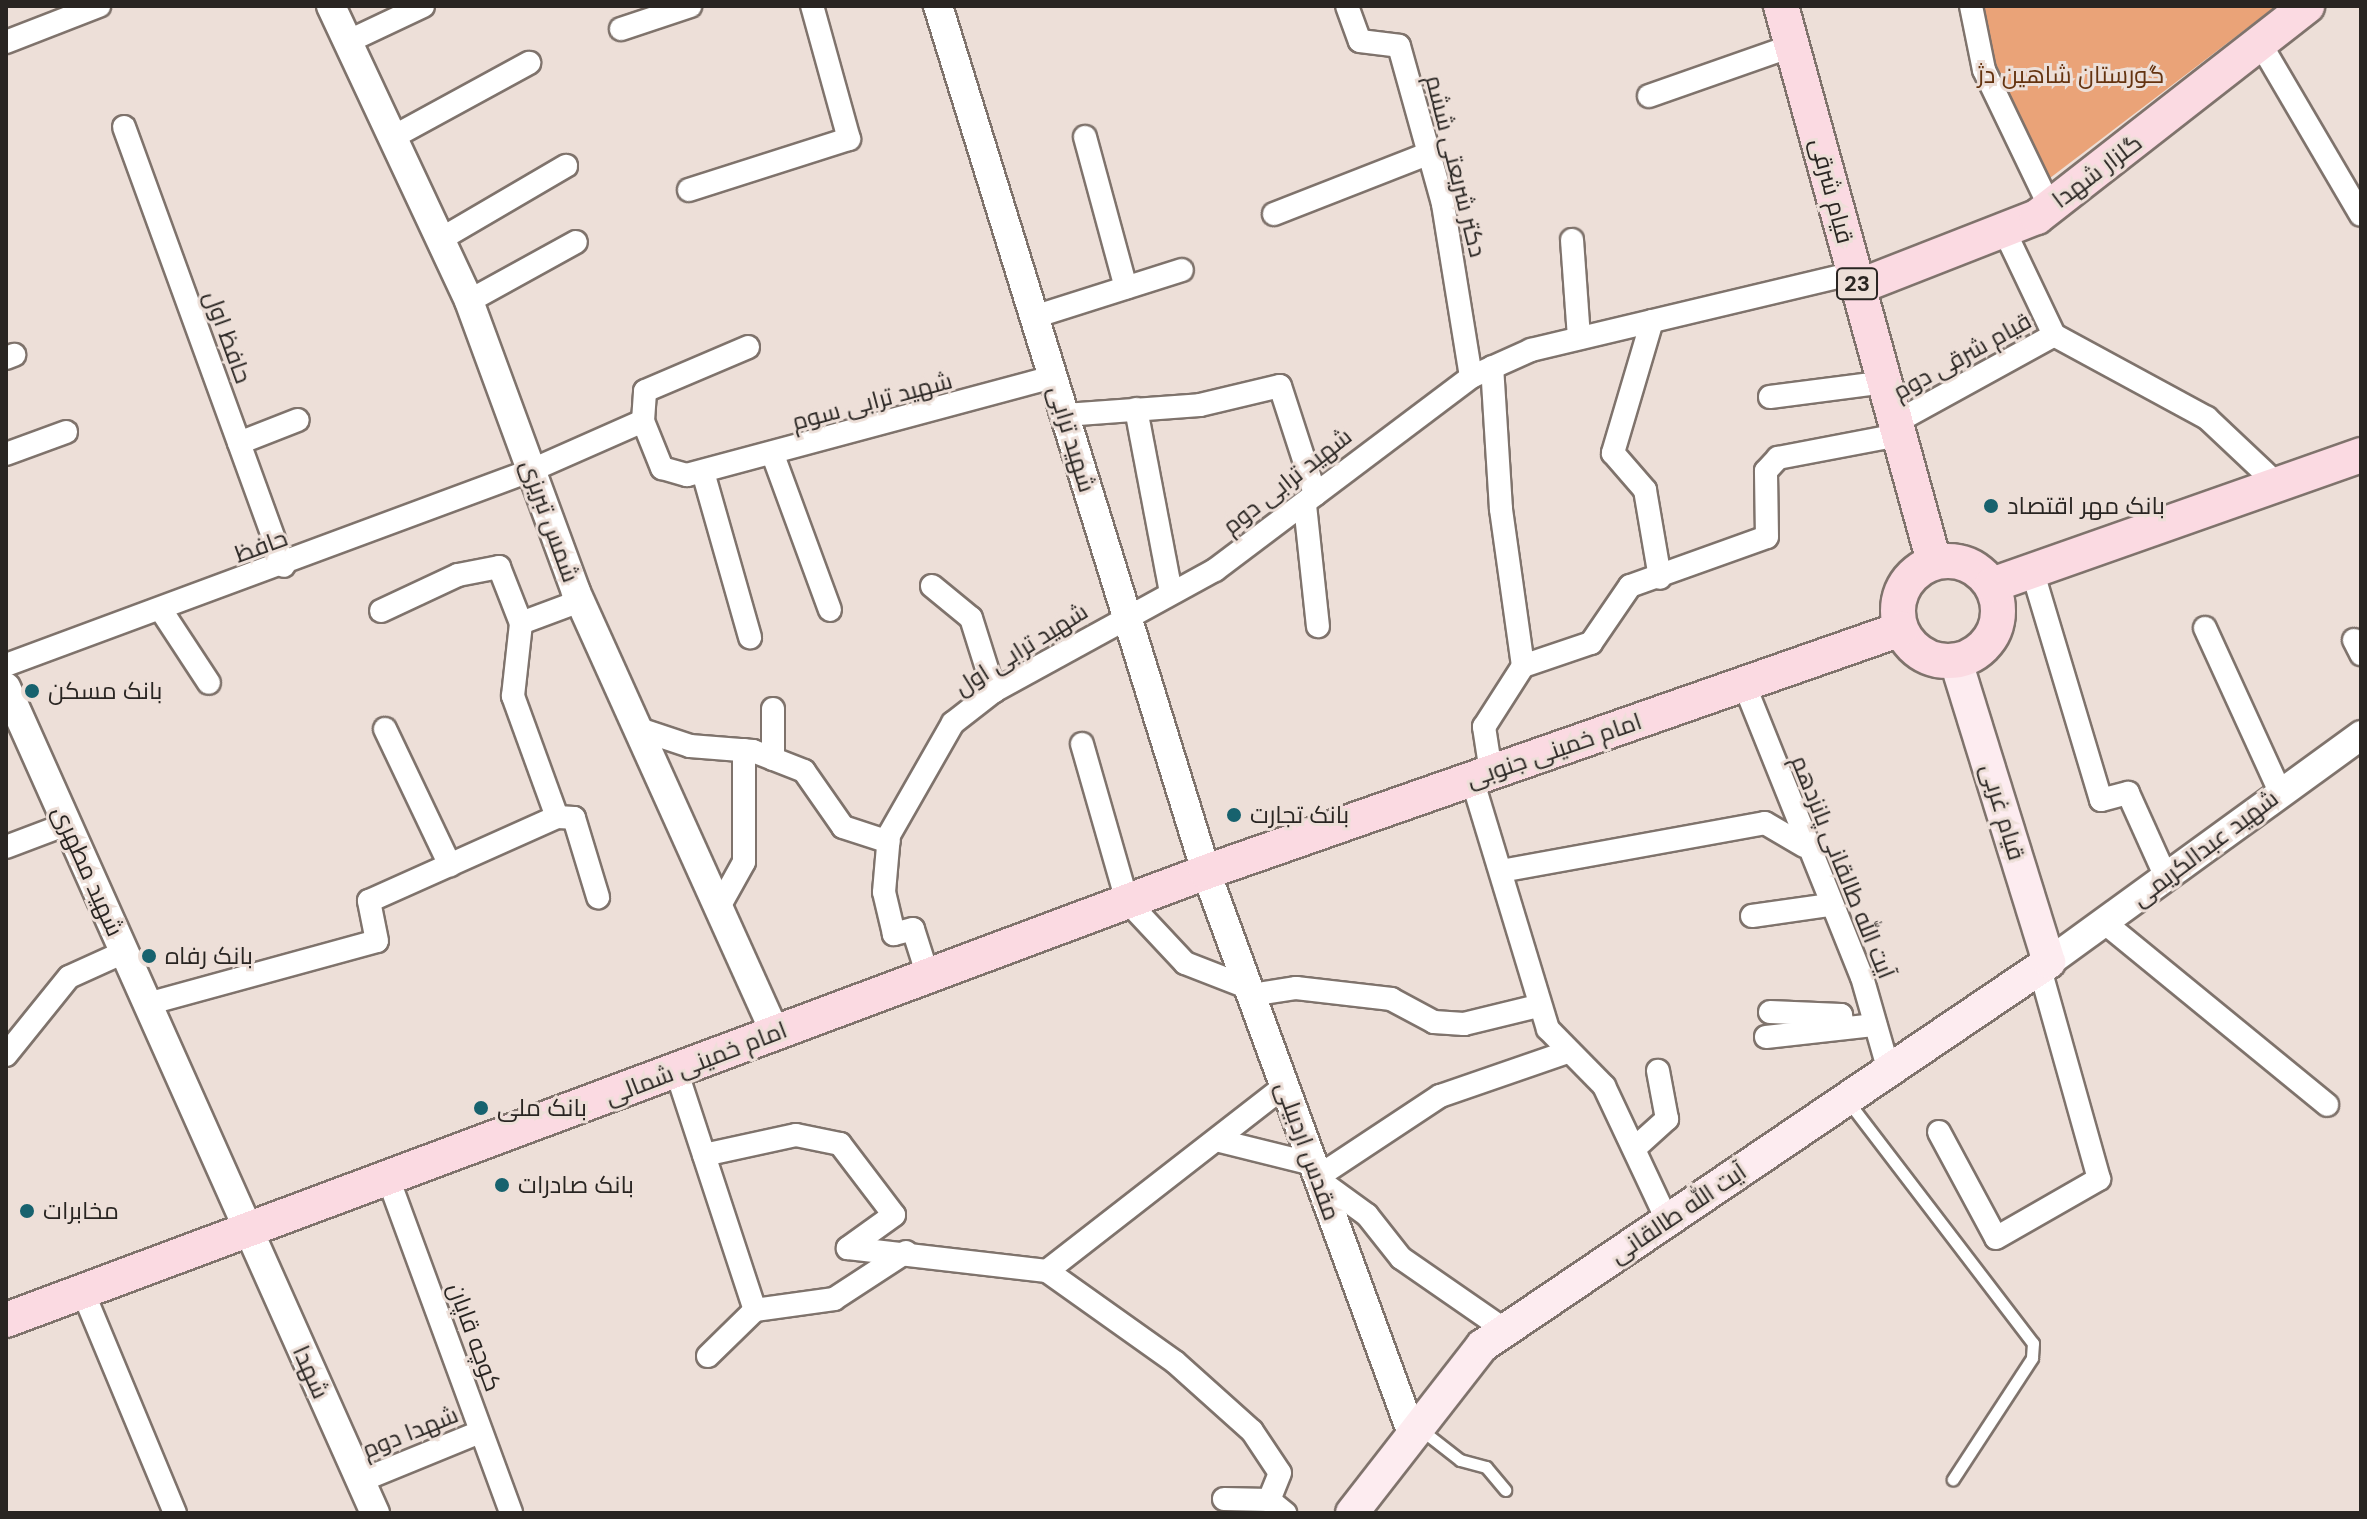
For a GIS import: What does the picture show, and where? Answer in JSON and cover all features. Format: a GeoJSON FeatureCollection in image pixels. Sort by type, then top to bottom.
{"type":"FeatureCollection","features":[{"type":"Feature","properties":{"kind":"main road","name":"قیام شرقی"},"geometry":{"type":"LineString","coordinates":[[1781,6],[1934,562]]}},
{"type":"Feature","properties":{"kind":"main road","name":"گلزار شهدا"},"geometry":{"type":"LineString","coordinates":[[1856,280],[2004,230],[2050,207],[2307,6]]}},
{"type":"Feature","properties":{"kind":"main road"},"geometry":{"type":"LineString","coordinates":[[1992,585],[2276,483],[2357,462]]}},
{"type":"Feature","properties":{"kind":"main road"},"geometry":{"type":"LineString","coordinates":[[1934,562],[1967,563],[1992,585],[1994,632],[1956,661],[1923,655],[1901,629],[1899,596],[1934,562]]}},
{"type":"Feature","properties":{"kind":"main road","name":"امام خمینی جنوبی"},"geometry":{"type":"LineString","coordinates":[[1206,872],[1901,629]]}},
{"type":"Feature","properties":{"kind":"main road","name":"قیام غربی"},"geometry":{"type":"LineString","coordinates":[[1956,661],[2045,966]]}},
{"type":"Feature","properties":{"kind":"main road","name":"امام خمینی شمالی"},"geometry":{"type":"LineString","coordinates":[[6,1320],[1206,872]]}},
{"type":"Feature","properties":{"kind":"main road","name":"آیت الله طالقانی"},"geometry":{"type":"LineString","coordinates":[[1352,1513],[1413,1428],[1482,1346],[2045,966]]}},
{"type":"Feature","properties":{"kind":"street"},"geometry":{"type":"LineString","coordinates":[[6,42],[99,6]]}},
{"type":"Feature","properties":{"kind":"street","name":"شمس تبریزی"},"geometry":{"type":"LineString","coordinates":[[331,6],[395,136],[469,301],[580,601],[775,1033]]}},
{"type":"Feature","properties":{"kind":"street"},"geometry":{"type":"LineString","coordinates":[[349,41],[423,6]]}},
{"type":"Feature","properties":{"kind":"street"},"geometry":{"type":"LineString","coordinates":[[689,190],[849,139],[812,6]]}},
{"type":"Feature","properties":{"kind":"street","name":"شهید ترابی"},"geometry":{"type":"LineString","coordinates":[[938,6],[1206,872]]}},
{"type":"Feature","properties":{"kind":"street","name":"دکتر شریعتی ششم"},"geometry":{"type":"LineString","coordinates":[[1347,6],[1360,41],[1399,46],[1443,204],[1471,377]]}},
{"type":"Feature","properties":{"kind":"street"},"geometry":{"type":"LineString","coordinates":[[1971,6],[1984,70],[2050,207]]}},
{"type":"Feature","properties":{"kind":"street"},"geometry":{"type":"LineString","coordinates":[[621,29],[677,8]]}},
{"type":"Feature","properties":{"kind":"street"},"geometry":{"type":"LineString","coordinates":[[2260,43],[2361,215]]}},
{"type":"Feature","properties":{"kind":"street"},"geometry":{"type":"LineString","coordinates":[[1649,96],[1792,46]]}},
{"type":"Feature","properties":{"kind":"street"},"geometry":{"type":"LineString","coordinates":[[395,136],[529,63]]}},
{"type":"Feature","properties":{"kind":"street","name":"حافظ اول"},"geometry":{"type":"LineString","coordinates":[[124,127],[284,566]]}},
{"type":"Feature","properties":{"kind":"street"},"geometry":{"type":"LineString","coordinates":[[1085,137],[1126,288]]}},
{"type":"Feature","properties":{"kind":"street"},"geometry":{"type":"LineString","coordinates":[[1274,214],[1427,154]]}},
{"type":"Feature","properties":{"kind":"street"},"geometry":{"type":"LineString","coordinates":[[441,239],[566,166]]}},
{"type":"Feature","properties":{"kind":"street"},"geometry":{"type":"LineString","coordinates":[[2004,230],[2054,335],[2207,418],[2276,483]]}},
{"type":"Feature","properties":{"kind":"street"},"geometry":{"type":"LineString","coordinates":[[1572,240],[1579,338]]}},
{"type":"Feature","properties":{"kind":"street"},"geometry":{"type":"LineString","coordinates":[[469,301],[576,242]]}},
{"type":"Feature","properties":{"kind":"street"},"geometry":{"type":"LineString","coordinates":[[1034,317],[1182,270]]}},
{"type":"Feature","properties":{"kind":"street","name":"شهید ترابی دوم"},"geometry":{"type":"LineString","coordinates":[[1127,613],[1171,592],[1310,499],[1471,377],[1492,367],[1579,338],[1856,280]]}},
{"type":"Feature","properties":{"kind":"street"},"geometry":{"type":"LineString","coordinates":[[1652,321],[1613,453],[1645,490],[1660,578],[1620,591],[1591,643],[1523,666],[1484,727],[1482,775],[1501,871],[1538,1006],[1568,1052],[1604,1086],[1636,1147],[1667,1220]]}},
{"type":"Feature","properties":{"kind":"street","name":"قیام شرقی دوم"},"geometry":{"type":"LineString","coordinates":[[1660,578],[1767,537],[1766,471],[1778,458],[1897,428],[2054,335]]}},
{"type":"Feature","properties":{"kind":"street"},"geometry":{"type":"LineString","coordinates":[[748,347],[645,391],[643,421],[651,449],[674,476],[703,472],[750,637]]}},
{"type":"Feature","properties":{"kind":"street"},"geometry":{"type":"LineString","coordinates":[[1492,367],[1501,509],[1523,666]]}},
{"type":"Feature","properties":{"kind":"street","name":"شهید ترابی سوم"},"geometry":{"type":"LineString","coordinates":[[703,472],[1053,377]]}},
{"type":"Feature","properties":{"kind":"street"},"geometry":{"type":"LineString","coordinates":[[1770,397],[1885,382]]}},
{"type":"Feature","properties":{"kind":"street"},"geometry":{"type":"LineString","coordinates":[[1065,415],[1136,409],[1280,386],[1310,499],[1318,626]]}},
{"type":"Feature","properties":{"kind":"street"},"geometry":{"type":"LineString","coordinates":[[1136,409],[1171,592]]}},
{"type":"Feature","properties":{"kind":"street"},"geometry":{"type":"LineString","coordinates":[[239,443],[298,420]]}},
{"type":"Feature","properties":{"kind":"street","name":"حافظ"},"geometry":{"type":"LineString","coordinates":[[6,665],[284,566],[532,470],[643,421]]}},
{"type":"Feature","properties":{"kind":"street"},"geometry":{"type":"LineString","coordinates":[[6,454],[66,432]]}},
{"type":"Feature","properties":{"kind":"street"},"geometry":{"type":"LineString","coordinates":[[773,455],[830,610]]}},
{"type":"Feature","properties":{"kind":"street"},"geometry":{"type":"LineString","coordinates":[[381,611],[458,575],[499,567],[521,623],[513,696],[557,817]]}},
{"type":"Feature","properties":{"kind":"street"},"geometry":{"type":"LineString","coordinates":[[2032,570],[2101,800],[2128,793],[2166,877]]}},
{"type":"Feature","properties":{"kind":"street"},"geometry":{"type":"LineString","coordinates":[[932,586],[971,618],[994,691]]}},
{"type":"Feature","properties":{"kind":"street"},"geometry":{"type":"LineString","coordinates":[[521,623],[580,601]]}},
{"type":"Feature","properties":{"kind":"street"},"geometry":{"type":"LineString","coordinates":[[161,610],[209,683]]}},
{"type":"Feature","properties":{"kind":"street","name":"شهید ترابی اول"},"geometry":{"type":"LineString","coordinates":[[928,976],[913,929],[894,934],[884,892],[889,842],[902,801],[953,723],[994,691],[1127,613]]}},
{"type":"Feature","properties":{"kind":"street"},"geometry":{"type":"LineString","coordinates":[[2205,628],[2280,792]]}},
{"type":"Feature","properties":{"kind":"street","name":"آیت الله طالقانی پانزدهم"},"geometry":{"type":"LineString","coordinates":[[1744,684],[1875,1025],[1889,1071]]}},
{"type":"Feature","properties":{"kind":"street","name":"شهید مطهری"},"geometry":{"type":"LineString","coordinates":[[6,687],[248,1231]]}},
{"type":"Feature","properties":{"kind":"street"},"geometry":{"type":"LineString","coordinates":[[773,709],[773,759]]}},
{"type":"Feature","properties":{"kind":"street"},"geometry":{"type":"LineString","coordinates":[[636,728],[690,746],[744,750],[804,771],[843,827],[889,842]]}},
{"type":"Feature","properties":{"kind":"street"},"geometry":{"type":"LineString","coordinates":[[385,729],[450,865]]}},
{"type":"Feature","properties":{"kind":"street","name":"شهید عبدالکریمی"},"geometry":{"type":"LineString","coordinates":[[2045,966],[2361,735]]}},
{"type":"Feature","properties":{"kind":"street"},"geometry":{"type":"LineString","coordinates":[[1082,744],[1127,901],[1185,963],[1250,992],[1296,988],[1391,999],[1434,1022],[1464,1024],[1538,1006]]}},
{"type":"Feature","properties":{"kind":"street"},"geometry":{"type":"LineString","coordinates":[[719,907],[744,862],[744,750]]}},
{"type":"Feature","properties":{"kind":"street"},"geometry":{"type":"LineString","coordinates":[[147,1004],[377,941],[369,901],[557,817],[574,818],[598,897]]}},
{"type":"Feature","properties":{"kind":"street"},"geometry":{"type":"LineString","coordinates":[[1501,871],[1765,823],[1804,846]]}},
{"type":"Feature","properties":{"kind":"street"},"geometry":{"type":"LineString","coordinates":[[6,847],[67,824]]}},
{"type":"Feature","properties":{"kind":"street","name":"مقدس اردبیلی"},"geometry":{"type":"LineString","coordinates":[[1206,872],[1413,1428]]}},
{"type":"Feature","properties":{"kind":"street"},"geometry":{"type":"LineString","coordinates":[[1752,916],[1828,905]]}},
{"type":"Feature","properties":{"kind":"street"},"geometry":{"type":"LineString","coordinates":[[2105,923],[2327,1105]]}},
{"type":"Feature","properties":{"kind":"street"},"geometry":{"type":"LineString","coordinates":[[6,1055],[69,977],[124,952]]}},
{"type":"Feature","properties":{"kind":"street"},"geometry":{"type":"LineString","coordinates":[[1939,1132],[1996,1238],[2099,1179],[2045,966]]}},
{"type":"Feature","properties":{"kind":"street"},"geometry":{"type":"LineString","coordinates":[[1770,1012],[1841,1015],[1843,1028]]}},
{"type":"Feature","properties":{"kind":"street"},"geometry":{"type":"LineString","coordinates":[[1766,1037],[1875,1025]]}},
{"type":"Feature","properties":{"kind":"street"},"geometry":{"type":"LineString","coordinates":[[1315,1171],[1440,1096],[1568,1052]]}},
{"type":"Feature","properties":{"kind":"street"},"geometry":{"type":"LineString","coordinates":[[676,1070],[755,1310]]}},
{"type":"Feature","properties":{"kind":"street"},"geometry":{"type":"LineString","coordinates":[[1636,1147],[1667,1119],[1658,1071]]}},
{"type":"Feature","properties":{"kind":"street"},"geometry":{"type":"LineString","coordinates":[[1047,1271],[1220,1141],[1285,1086]]}},
{"type":"Feature","properties":{"kind":"street"},"geometry":{"type":"LineString","coordinates":[[704,1155],[796,1135],[840,1144],[894,1215],[848,1248],[906,1252],[1047,1271],[1175,1362],[1252,1431],[1280,1473],[1277,1506],[1224,1499]]}},
{"type":"Feature","properties":{"kind":"street"},"geometry":{"type":"LineString","coordinates":[[1220,1141],[1315,1171],[1367,1215],[1401,1258],[1505,1330]]}},
{"type":"Feature","properties":{"kind":"street","name":"کوچه قاپان"},"geometry":{"type":"LineString","coordinates":[[388,1178],[511,1513]]}},
{"type":"Feature","properties":{"kind":"street","name":"شهدا"},"geometry":{"type":"LineString","coordinates":[[248,1231],[375,1513]]}},
{"type":"Feature","properties":{"kind":"street"},"geometry":{"type":"LineString","coordinates":[[708,1356],[755,1310],[834,1299],[906,1252]]}},
{"type":"Feature","properties":{"kind":"street"},"geometry":{"type":"LineString","coordinates":[[83,1292],[175,1513]]}},
{"type":"Feature","properties":{"kind":"street","name":"شهدا دوم"},"geometry":{"type":"LineString","coordinates":[[360,1481],[480,1432]]}},
{"type":"Feature","properties":{"kind":"lane"},"geometry":{"type":"LineString","coordinates":[[1846,1099],[2033,1343],[2032,1358],[1953,1479]]}},
{"type":"Feature","properties":{"kind":"lane"},"geometry":{"type":"LineString","coordinates":[[1413,1428],[1460,1460],[1486,1467],[1505,1490]]}},
{"type":"Feature","properties":{"kind":"green space","name":"گورستان شاهین دژ"},"geometry":{"type":"Polygon","coordinates":[[[1976,6],[2276,6],[2050,178],[1997,82],[1976,6]]]}},
{"type":"Feature","properties":{"kind":"place","name":"بانک مهر اقتصاد"},"geometry":{"type":"Point","coordinates":[1991,506]}},
{"type":"Feature","properties":{"kind":"place","name":"بانک مسکن"},"geometry":{"type":"Point","coordinates":[32,691]}},
{"type":"Feature","properties":{"kind":"place","name":"بانک تجارت"},"geometry":{"type":"Point","coordinates":[1234,815]}},
{"type":"Feature","properties":{"kind":"place","name":"بانک رفاه"},"geometry":{"type":"Point","coordinates":[149,956]}},
{"type":"Feature","properties":{"kind":"place","name":"بانک ملی"},"geometry":{"type":"Point","coordinates":[481,1108]}},
{"type":"Feature","properties":{"kind":"place","name":"بانک صادرات"},"geometry":{"type":"Point","coordinates":[502,1185]}},
{"type":"Feature","properties":{"kind":"place","name":"مخابرات"},"geometry":{"type":"Point","coordinates":[27,1211]}}]}
